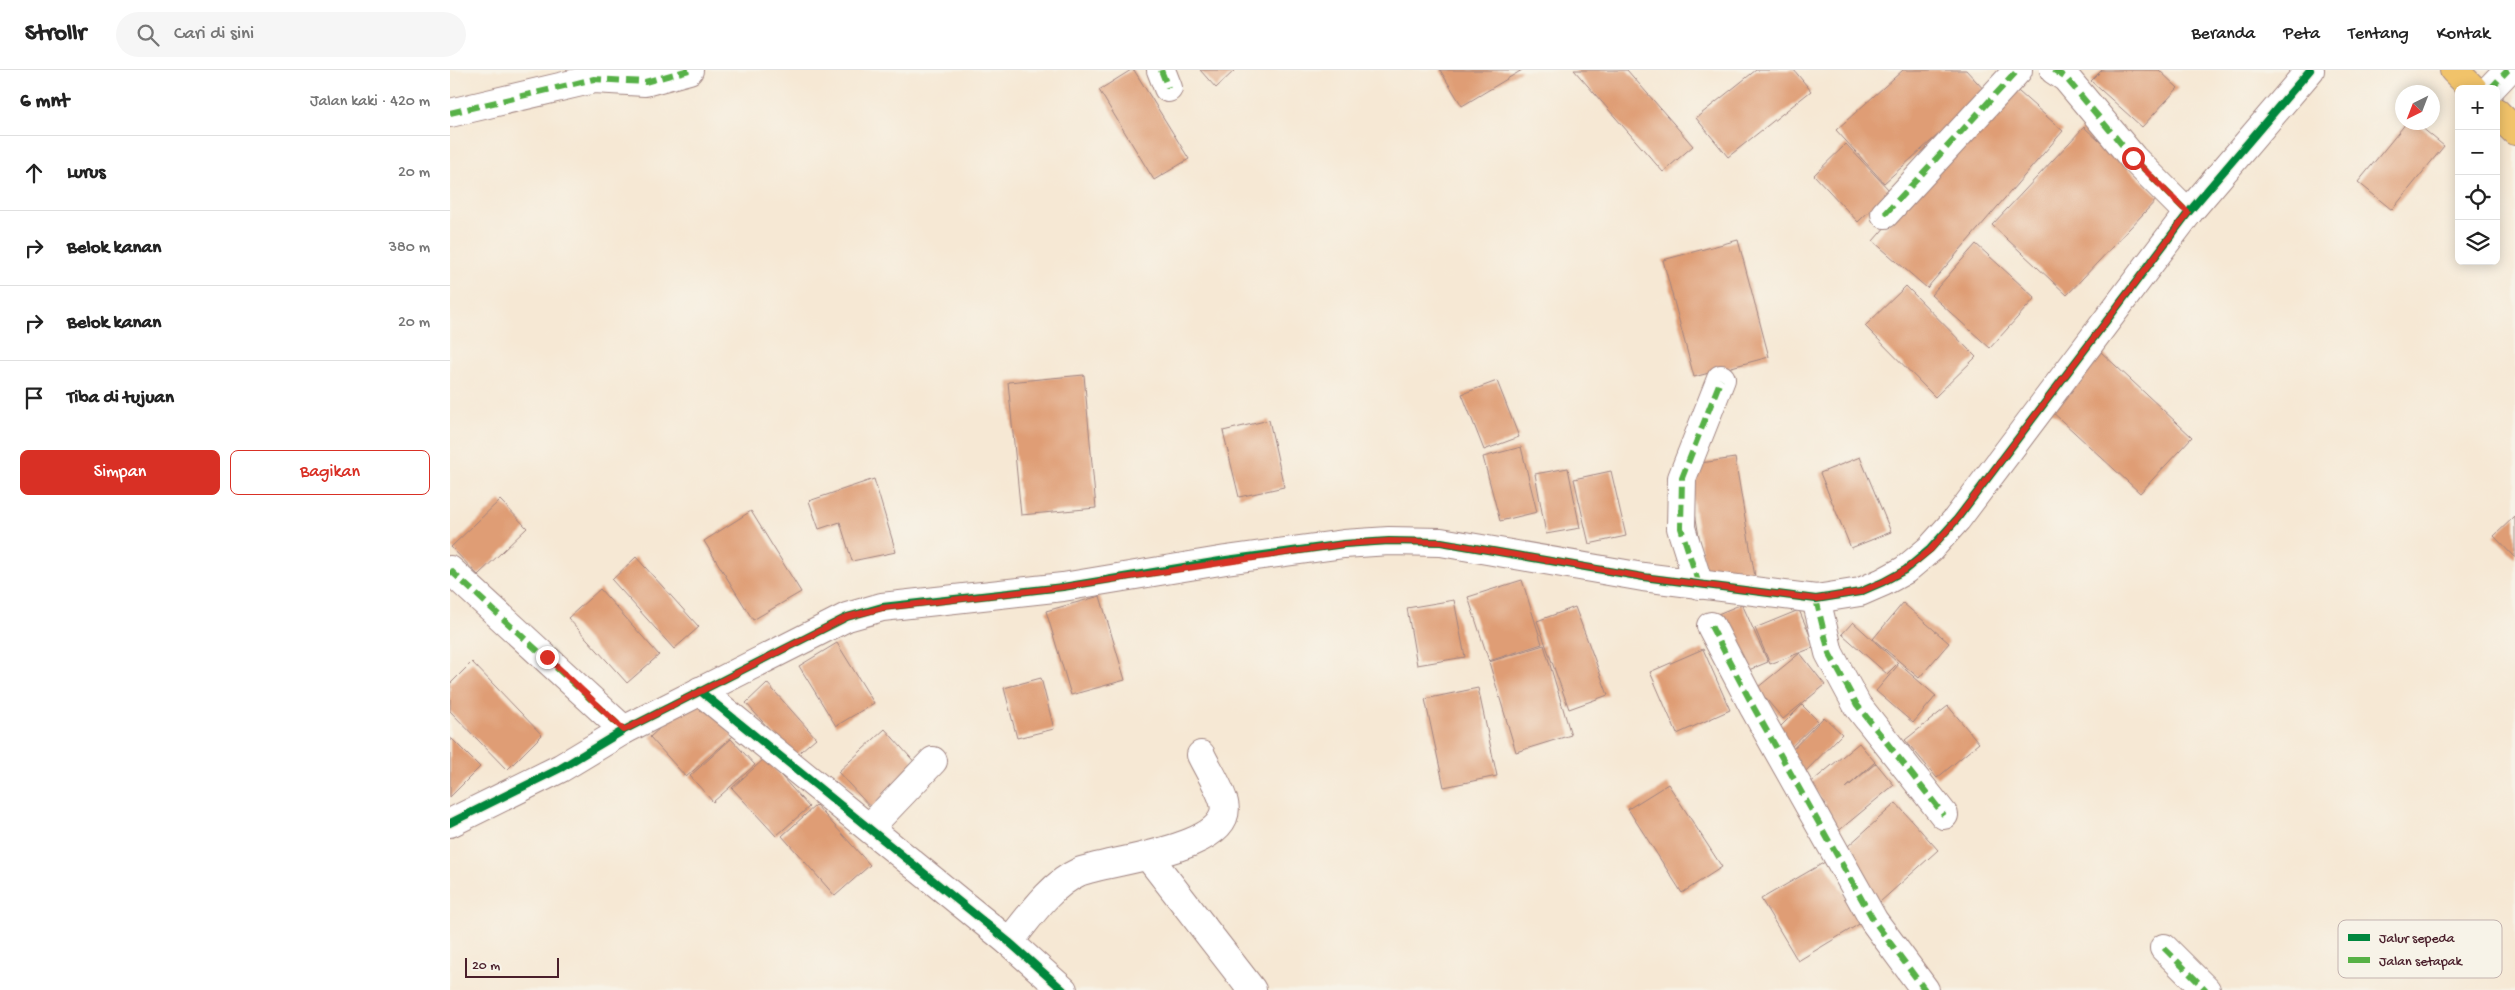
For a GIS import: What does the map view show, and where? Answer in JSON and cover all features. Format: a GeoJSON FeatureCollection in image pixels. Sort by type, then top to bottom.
{"type":"FeatureCollection","features":[{"type":"Feature","properties":{"kind":"highway"},"geometry":{"type":"LineString","coordinates":[[2454,70],[2469,85]]}},
{"type":"Feature","properties":{"kind":"highway"},"geometry":{"type":"LineString","coordinates":[[2500,116],[2515,131]]}},
{"type":"Feature","properties":{"kind":"street"},"geometry":{"type":"LineString","coordinates":[[450,113],[594,79],[645,82],[689,70]]}},
{"type":"Feature","properties":{"kind":"street"},"geometry":{"type":"LineString","coordinates":[[1885,214],[2018,70]]}},
{"type":"Feature","properties":{"kind":"street"},"geometry":{"type":"LineString","coordinates":[[2054,70],[2066,78],[2133,158],[2188,213]]}},
{"type":"Feature","properties":{"kind":"street"},"geometry":{"type":"LineString","coordinates":[[450,824],[561,768],[624,730],[847,617],[882,608],[1063,587],[1344,544],[1389,541],[1441,542],[1699,585],[1816,599],[1860,592],[1905,570],[1930,550],[1957,519],[2188,213],[2310,70]]}},
{"type":"Feature","properties":{"kind":"street"},"geometry":{"type":"LineString","coordinates":[[2494,85],[2508,70]]}},
{"type":"Feature","properties":{"kind":"street"},"geometry":{"type":"LineString","coordinates":[[1699,585],[1681,528],[1682,478],[1721,379]]}},
{"type":"Feature","properties":{"kind":"street"},"geometry":{"type":"LineString","coordinates":[[450,570],[624,730]]}},
{"type":"Feature","properties":{"kind":"street"},"geometry":{"type":"LineString","coordinates":[[1816,599],[1829,653],[1857,705],[1944,815]]}},
{"type":"Feature","properties":{"kind":"street"},"geometry":{"type":"LineString","coordinates":[[1711,626],[1754,708],[1874,921],[1925,990]]}},
{"type":"Feature","properties":{"kind":"street"},"geometry":{"type":"LineString","coordinates":[[700,691],[1009,942],[1063,990]]}},
{"type":"Feature","properties":{"kind":"street"},"geometry":{"type":"LineString","coordinates":[[1009,942],[1040,906],[1071,877],[1093,868],[1148,856],[1214,831],[1223,818],[1224,803],[1201,754]]}},
{"type":"Feature","properties":{"kind":"street"},"geometry":{"type":"LineString","coordinates":[[869,828],[933,760]]}},
{"type":"Feature","properties":{"kind":"street"},"geometry":{"type":"LineString","coordinates":[[1148,856],[1252,990]]}},
{"type":"Feature","properties":{"kind":"street"},"geometry":{"type":"LineString","coordinates":[[2164,948],[2206,990]]}},
{"type":"Feature","properties":{"kind":"building"},"geometry":{"type":"Polygon","coordinates":[[[1134,70],[1189,159],[1154,180],[1099,90],[1134,70]]]}},
{"type":"Feature","properties":{"kind":"building"},"geometry":{"type":"Polygon","coordinates":[[[1200,70],[1235,70],[1216,88],[1200,70]]]}},
{"type":"Feature","properties":{"kind":"building"},"geometry":{"type":"Polygon","coordinates":[[[1440,70],[1522,70],[1462,106],[1440,70]]]}},
{"type":"Feature","properties":{"kind":"building"},"geometry":{"type":"Polygon","coordinates":[[[1574,70],[1627,70],[1693,146],[1663,172],[1574,70]]]}},
{"type":"Feature","properties":{"kind":"building"},"geometry":{"type":"Polygon","coordinates":[[[1756,70],[1794,70],[1811,91],[1728,157],[1696,118],[1756,70]]]}},
{"type":"Feature","properties":{"kind":"building"},"geometry":{"type":"Polygon","coordinates":[[[1903,70],[1966,70],[1986,92],[1884,183],[1836,130],[1903,70]]]}},
{"type":"Feature","properties":{"kind":"building"},"geometry":{"type":"Polygon","coordinates":[[[2102,70],[2159,70],[2178,88],[2142,127],[2091,81],[2102,70]]]}},
{"type":"Feature","properties":{"kind":"building"},"geometry":{"type":"Polygon","coordinates":[[[2010,84],[2063,131],[1927,288],[1873,241],[2010,84]]]}},
{"type":"Feature","properties":{"kind":"building"},"geometry":{"type":"Polygon","coordinates":[[[2084,127],[2159,197],[2067,295],[1992,225],[2084,127]]]}},
{"type":"Feature","properties":{"kind":"building"},"geometry":{"type":"Polygon","coordinates":[[[2400,130],[2425,130],[2444,146],[2392,210],[2358,182],[2400,130]]]}},
{"type":"Feature","properties":{"kind":"building"},"geometry":{"type":"Polygon","coordinates":[[[1846,144],[1890,191],[1858,222],[1814,175],[1846,144]]]}},
{"type":"Feature","properties":{"kind":"building"},"geometry":{"type":"Polygon","coordinates":[[[1738,240],[1769,357],[1694,377],[1663,260],[1738,240]]]}},
{"type":"Feature","properties":{"kind":"building"},"geometry":{"type":"Polygon","coordinates":[[[1976,244],[2035,298],[1990,348],[1931,295],[1976,244]]]}},
{"type":"Feature","properties":{"kind":"building"},"geometry":{"type":"Polygon","coordinates":[[[1906,286],[1976,357],[1935,397],[1865,326],[1906,286]]]}},
{"type":"Feature","properties":{"kind":"building"},"geometry":{"type":"Polygon","coordinates":[[[2101,352],[2192,437],[2140,493],[2049,409],[2101,352]]]}},
{"type":"Feature","properties":{"kind":"building"},"geometry":{"type":"Polygon","coordinates":[[[1084,375],[1096,508],[1021,515],[1008,382],[1084,375]]]}},
{"type":"Feature","properties":{"kind":"building"},"geometry":{"type":"Polygon","coordinates":[[[1497,381],[1519,437],[1484,450],[1462,394],[1497,381]]]}},
{"type":"Feature","properties":{"kind":"building"},"geometry":{"type":"Polygon","coordinates":[[[1269,420],[1284,487],[1239,497],[1223,431],[1269,420]]]}},
{"type":"Feature","properties":{"kind":"building"},"geometry":{"type":"Polygon","coordinates":[[[1521,447],[1537,512],[1500,521],[1483,457],[1521,447]]]}},
{"type":"Feature","properties":{"kind":"building"},"geometry":{"type":"Polygon","coordinates":[[[1860,457],[1891,532],[1851,548],[1820,473],[1860,457]]]}},
{"type":"Feature","properties":{"kind":"building"},"geometry":{"type":"Polygon","coordinates":[[[1735,458],[1755,577],[1707,584],[1687,465],[1735,458]]]}},
{"type":"Feature","properties":{"kind":"building"},"geometry":{"type":"Polygon","coordinates":[[[1568,468],[1580,528],[1546,534],[1535,474],[1568,468]]]}},
{"type":"Feature","properties":{"kind":"building"},"geometry":{"type":"Polygon","coordinates":[[[1611,471],[1626,536],[1589,544],[1574,479],[1611,471]]]}},
{"type":"Feature","properties":{"kind":"building"},"geometry":{"type":"Polygon","coordinates":[[[874,479],[896,552],[852,561],[840,522],[819,529],[809,501],[874,479]]]}},
{"type":"Feature","properties":{"kind":"building"},"geometry":{"type":"Polygon","coordinates":[[[500,500],[527,528],[478,575],[451,547],[500,500]]]}},
{"type":"Feature","properties":{"kind":"building"},"geometry":{"type":"Polygon","coordinates":[[[751,511],[801,592],[753,620],[704,541],[751,511]]]}},
{"type":"Feature","properties":{"kind":"building"},"geometry":{"type":"Polygon","coordinates":[[[2515,516],[2515,558],[2494,536],[2515,516]]]}},
{"type":"Feature","properties":{"kind":"building"},"geometry":{"type":"Polygon","coordinates":[[[636,557],[699,627],[674,649],[612,580],[636,557]]]}},
{"type":"Feature","properties":{"kind":"building"},"geometry":{"type":"Polygon","coordinates":[[[1522,580],[1542,644],[1489,661],[1468,597],[1522,580]]]}},
{"type":"Feature","properties":{"kind":"building"},"geometry":{"type":"Polygon","coordinates":[[[600,589],[659,655],[627,683],[568,618],[600,589]]]}},
{"type":"Feature","properties":{"kind":"building"},"geometry":{"type":"Polygon","coordinates":[[[1100,596],[1125,680],[1071,695],[1046,611],[1100,596]]]}},
{"type":"Feature","properties":{"kind":"building"},"geometry":{"type":"Polygon","coordinates":[[[1454,600],[1465,657],[1417,665],[1407,608],[1454,600]]]}},
{"type":"Feature","properties":{"kind":"building"},"geometry":{"type":"Polygon","coordinates":[[[1903,603],[1949,643],[1919,678],[1873,639],[1903,603]]]}},
{"type":"Feature","properties":{"kind":"building"},"geometry":{"type":"Polygon","coordinates":[[[1742,604],[1768,662],[1739,674],[1713,616],[1742,604]]]}},
{"type":"Feature","properties":{"kind":"building"},"geometry":{"type":"Polygon","coordinates":[[[1575,607],[1608,695],[1569,709],[1537,621],[1575,607]]]}},
{"type":"Feature","properties":{"kind":"building"},"geometry":{"type":"Polygon","coordinates":[[[1799,610],[1815,647],[1770,664],[1755,628],[1799,610]]]}},
{"type":"Feature","properties":{"kind":"building"},"geometry":{"type":"Polygon","coordinates":[[[1853,622],[1898,663],[1887,674],[1842,634],[1853,622]]]}},
{"type":"Feature","properties":{"kind":"building"},"geometry":{"type":"Polygon","coordinates":[[[837,643],[874,703],[836,726],[799,666],[837,643]]]}},
{"type":"Feature","properties":{"kind":"building"},"geometry":{"type":"Polygon","coordinates":[[[1544,645],[1571,735],[1516,752],[1489,662],[1544,645]]]}},
{"type":"Feature","properties":{"kind":"building"},"geometry":{"type":"Polygon","coordinates":[[[1703,649],[1730,710],[1677,734],[1650,672],[1703,649]]]}},
{"type":"Feature","properties":{"kind":"building"},"geometry":{"type":"Polygon","coordinates":[[[1800,653],[1825,685],[1783,719],[1757,688],[1800,653]]]}},
{"type":"Feature","properties":{"kind":"building"},"geometry":{"type":"Polygon","coordinates":[[[472,662],[542,735],[507,770],[450,711],[450,684],[472,662]]]}},
{"type":"Feature","properties":{"kind":"building"},"geometry":{"type":"Polygon","coordinates":[[[1899,664],[1936,696],[1913,723],[1876,691],[1899,664]]]}},
{"type":"Feature","properties":{"kind":"building"},"geometry":{"type":"Polygon","coordinates":[[[1041,678],[1054,729],[1017,738],[1004,688],[1041,678]]]}},
{"type":"Feature","properties":{"kind":"building"},"geometry":{"type":"Polygon","coordinates":[[[767,683],[816,738],[794,757],[746,703],[767,683]]]}},
{"type":"Feature","properties":{"kind":"building"},"geometry":{"type":"Polygon","coordinates":[[[1478,688],[1497,776],[1444,787],[1425,699],[1478,688]]]}},
{"type":"Feature","properties":{"kind":"building"},"geometry":{"type":"Polygon","coordinates":[[[696,695],[733,736],[686,777],[650,737],[696,695]]]}},
{"type":"Feature","properties":{"kind":"building"},"geometry":{"type":"Polygon","coordinates":[[[1802,705],[1818,721],[1786,752],[1771,736],[1802,705]]]}},
{"type":"Feature","properties":{"kind":"building"},"geometry":{"type":"Polygon","coordinates":[[[1948,706],[1979,743],[1937,778],[1905,740],[1948,706]]]}},
{"type":"Feature","properties":{"kind":"building"},"geometry":{"type":"Polygon","coordinates":[[[1824,717],[1842,734],[1801,776],[1783,759],[1824,717]]]}},
{"type":"Feature","properties":{"kind":"building"},"geometry":{"type":"Polygon","coordinates":[[[885,729],[918,766],[871,808],[838,772],[885,729]]]}},
{"type":"Feature","properties":{"kind":"building"},"geometry":{"type":"Polygon","coordinates":[[[450,737],[480,767],[450,797],[450,737]]]}},
{"type":"Feature","properties":{"kind":"building"},"geometry":{"type":"Polygon","coordinates":[[[731,739],[755,765],[713,802],[690,776],[731,739]]]}},
{"type":"Feature","properties":{"kind":"building"},"geometry":{"type":"Polygon","coordinates":[[[1859,743],[1875,762],[1846,788],[1876,763],[1894,785],[1836,833],[1818,811],[1826,804],[1809,784],[1859,743]]]}},
{"type":"Feature","properties":{"kind":"building"},"geometry":{"type":"Polygon","coordinates":[[[765,758],[809,807],[776,836],[732,788],[765,758]]]}},
{"type":"Feature","properties":{"kind":"building"},"geometry":{"type":"Polygon","coordinates":[[[1668,784],[1722,867],[1682,893],[1628,809],[1668,784]]]}},
{"type":"Feature","properties":{"kind":"building"},"geometry":{"type":"Polygon","coordinates":[[[1896,803],[1938,850],[1880,902],[1838,855],[1896,803]]]}},
{"type":"Feature","properties":{"kind":"building"},"geometry":{"type":"Polygon","coordinates":[[[816,805],[870,865],[835,896],[782,836],[816,805]]]}},
{"type":"Feature","properties":{"kind":"building"},"geometry":{"type":"Polygon","coordinates":[[[1825,862],[1861,923],[1798,961],[1761,899],[1825,862]]]}},
{"type":"Feature","properties":{"kind":"marked path"},"geometry":{"type":"LineString","coordinates":[[450,113],[594,79],[645,82],[689,70]]}},
{"type":"Feature","properties":{"kind":"marked path"},"geometry":{"type":"LineString","coordinates":[[1161,70],[1168,88]]}},
{"type":"Feature","properties":{"kind":"marked path"},"geometry":{"type":"LineString","coordinates":[[1885,214],[2018,70]]}},
{"type":"Feature","properties":{"kind":"marked path"},"geometry":{"type":"LineString","coordinates":[[2054,70],[2066,78],[2133,158],[2188,213]]}},
{"type":"Feature","properties":{"kind":"marked path"},"geometry":{"type":"LineString","coordinates":[[2494,85],[2508,70]]}},
{"type":"Feature","properties":{"kind":"marked path"},"geometry":{"type":"LineString","coordinates":[[1699,585],[1681,528],[1682,478],[1721,379]]}},
{"type":"Feature","properties":{"kind":"marked path"},"geometry":{"type":"LineString","coordinates":[[450,570],[624,730]]}},
{"type":"Feature","properties":{"kind":"marked path"},"geometry":{"type":"LineString","coordinates":[[1816,599],[1829,653],[1857,705],[1944,815]]}},
{"type":"Feature","properties":{"kind":"marked path"},"geometry":{"type":"LineString","coordinates":[[1711,626],[1754,708],[1874,921],[1925,990]]}},
{"type":"Feature","properties":{"kind":"marked path"},"geometry":{"type":"LineString","coordinates":[[2164,948],[2206,990]]}},
{"type":"Feature","properties":{"kind":"cycle path"},"geometry":{"type":"LineString","coordinates":[[450,823],[561,768],[624,730],[847,617],[882,607],[1063,587],[1226,560],[1344,544],[1389,541],[1441,542],[1643,577],[1816,599],[1860,592],[1905,570],[1930,549],[1957,519],[2188,213],[2310,70]]}},
{"type":"Feature","properties":{"kind":"cycle path"},"geometry":{"type":"LineString","coordinates":[[700,691],[1009,942],[1063,990]]}},
{"type":"Feature","properties":{"kind":"route"},"geometry":{"type":"LineString","coordinates":[[547,657],[624,730],[847,617],[882,608],[936,600],[1063,587],[1140,576],[1226,560],[1344,544],[1389,541],[1441,542],[1644,577],[1816,599],[1860,592],[1905,570],[1930,550],[1957,519],[2188,213],[2133,158]]}}]}
